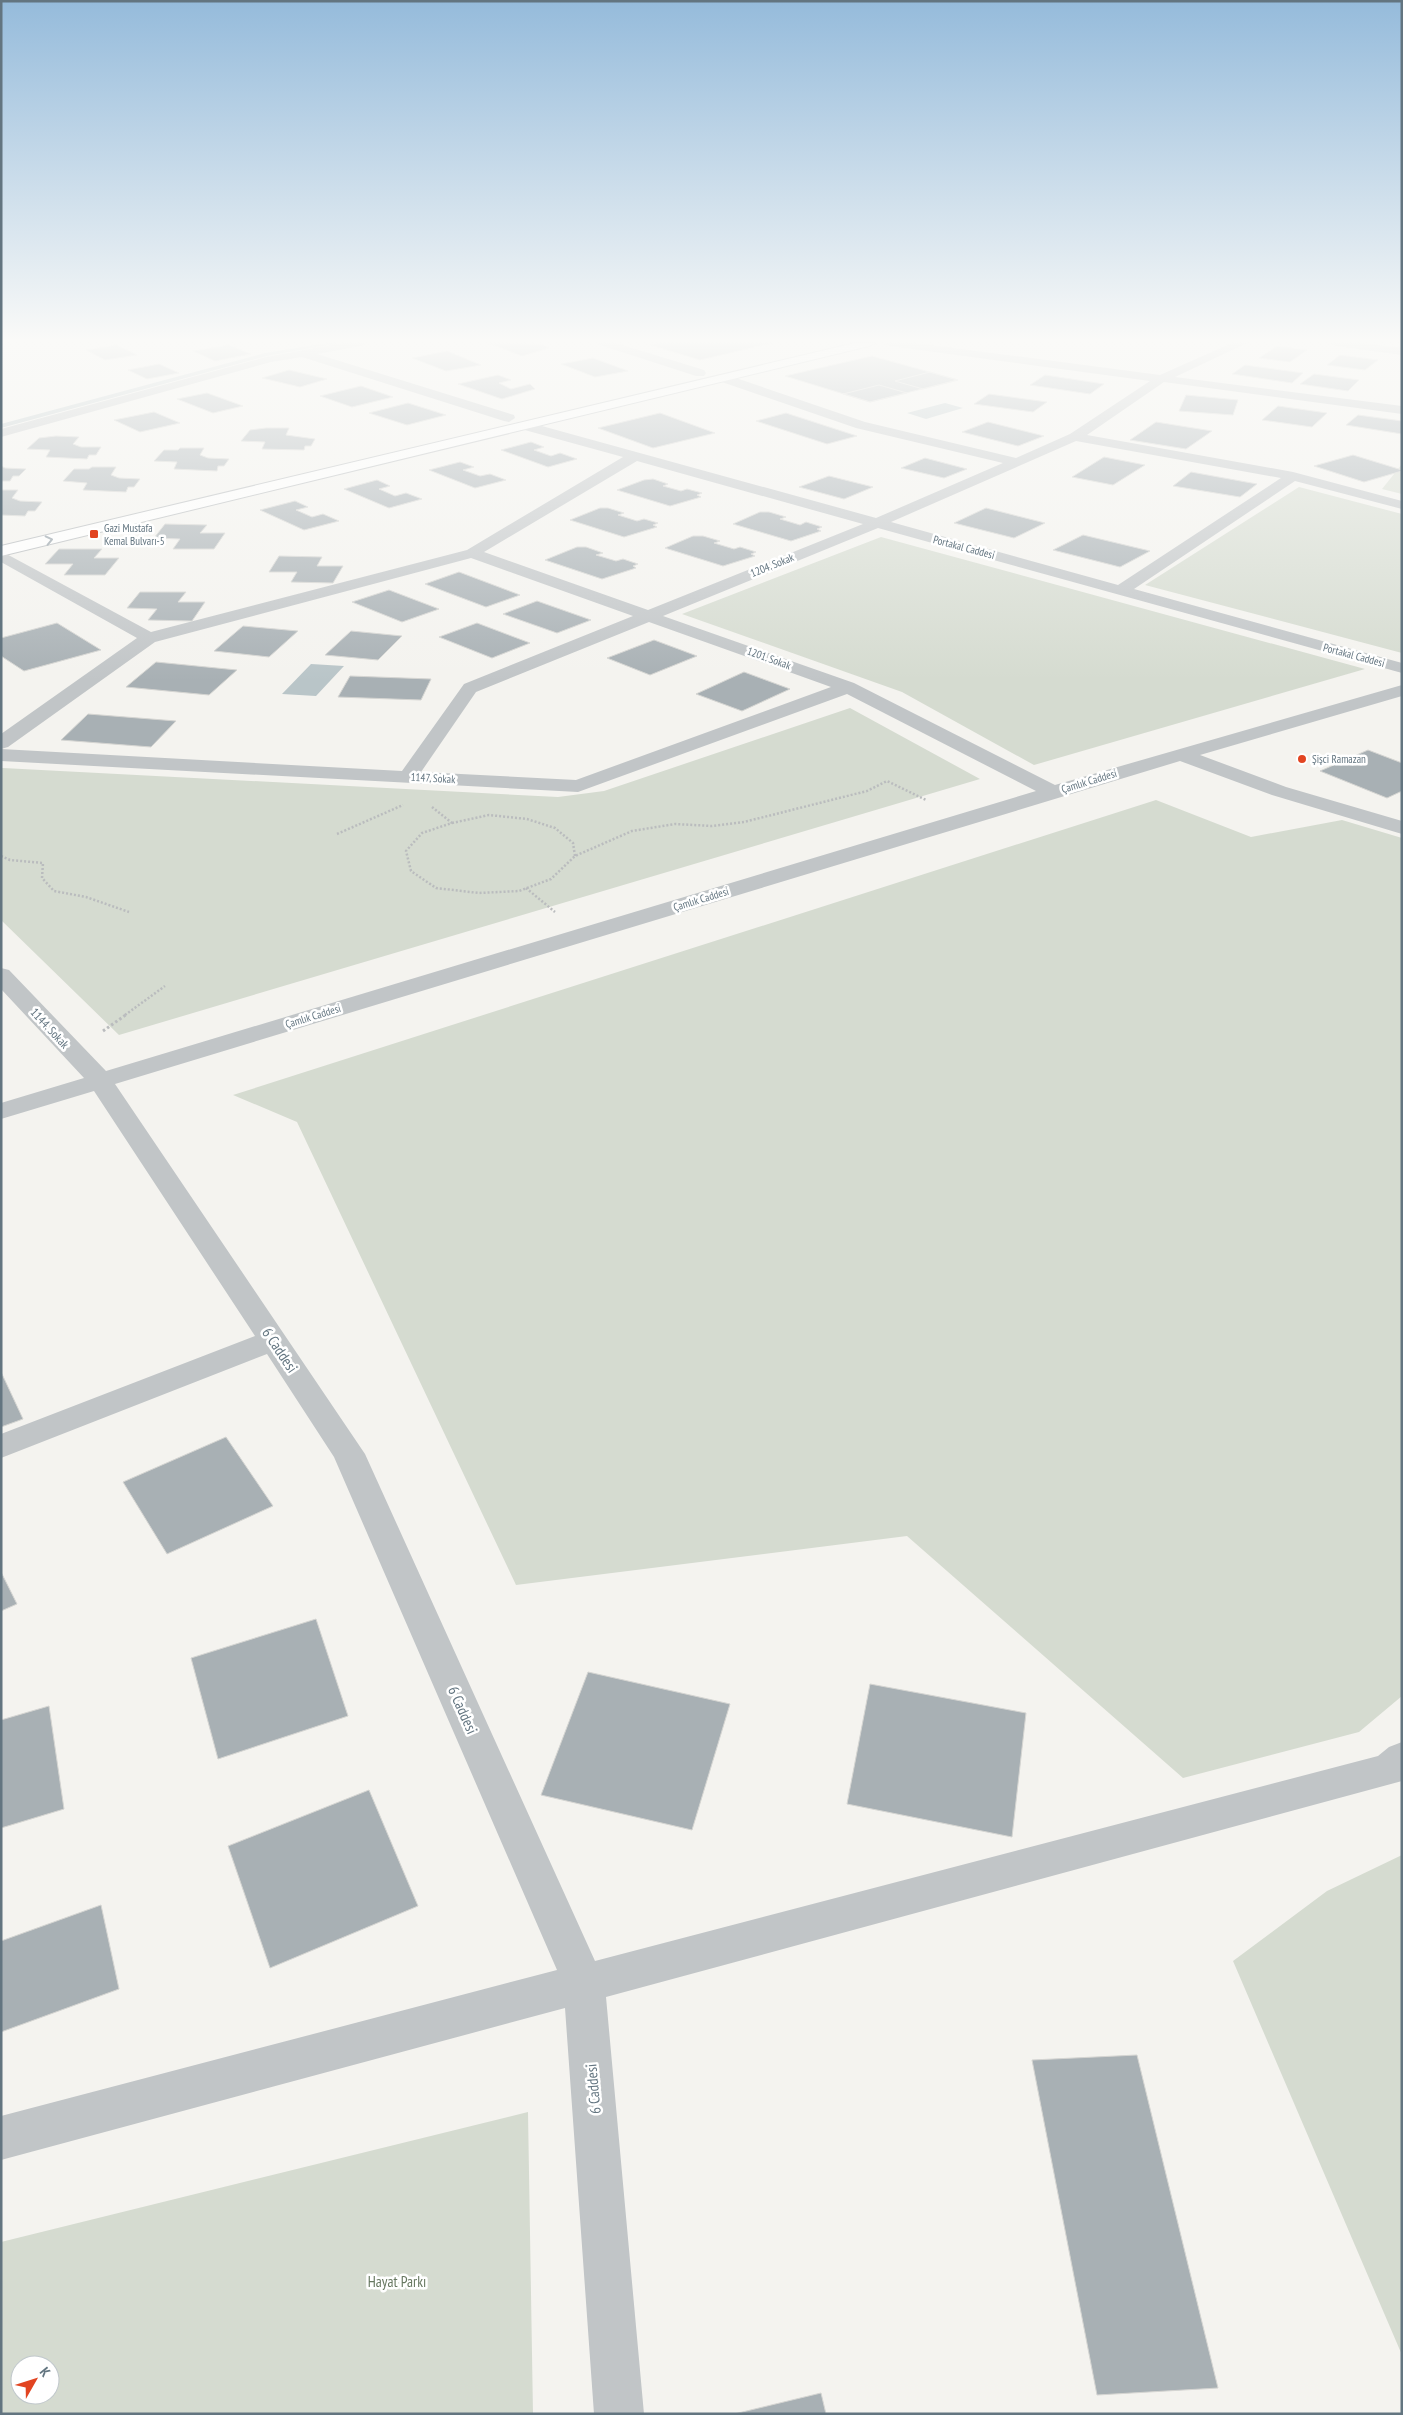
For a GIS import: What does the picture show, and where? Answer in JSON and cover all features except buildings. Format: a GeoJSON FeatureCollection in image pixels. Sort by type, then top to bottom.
{"type":"FeatureCollection","features":[{"type":"Feature","properties":{"kind":"main road"},"geometry":{"type":"LineString","coordinates":[[78,519],[348,456]]}},
{"type":"Feature","properties":{"kind":"main road"},"geometry":{"type":"LineString","coordinates":[[1,551],[401,456]]}},
{"type":"Feature","properties":{"kind":"street"},"geometry":{"type":"LineString","coordinates":[[1,743],[149,638],[472,553],[635,456]]}},
{"type":"Feature","properties":{"kind":"street","name":"Portakal Caddesi"},"geometry":{"type":"LineString","coordinates":[[635,456],[1402,668]]}},
{"type":"Feature","properties":{"kind":"street"},"geometry":{"type":"LineString","coordinates":[[990,456],[1016,462]]}},
{"type":"Feature","properties":{"kind":"street","name":"1204. Sokak"},"geometry":{"type":"LineString","coordinates":[[408,776],[470,688],[877,523],[1031,456]]}},
{"type":"Feature","properties":{"kind":"street"},"geometry":{"type":"LineString","coordinates":[[1180,456],[1293,476],[1402,506]]}},
{"type":"Feature","properties":{"kind":"street"},"geometry":{"type":"LineString","coordinates":[[1121,590],[1293,476]]}},
{"type":"Feature","properties":{"kind":"street","name":"1201. Sokak"},"geometry":{"type":"LineString","coordinates":[[472,553],[848,687],[1053,792]]}},
{"type":"Feature","properties":{"kind":"street"},"geometry":{"type":"LineString","coordinates":[[1,556],[149,638]]}},
{"type":"Feature","properties":{"kind":"street","name":"1147. Sokak"},"geometry":{"type":"LineString","coordinates":[[1,755],[578,786],[848,687]]}},
{"type":"Feature","properties":{"kind":"street","name":"Çamlık Caddesi"},"geometry":{"type":"LineString","coordinates":[[1,1110],[1179,754],[1402,690]]}},
{"type":"Feature","properties":{"kind":"street"},"geometry":{"type":"LineString","coordinates":[[1179,754],[1279,791],[1402,828]]}},
{"type":"Feature","properties":{"kind":"street","name":"1144. Sokak"},"geometry":{"type":"LineString","coordinates":[[1,975],[99,1079]]}},
{"type":"Feature","properties":{"kind":"street","name":"6 Caddesi"},"geometry":{"type":"LineString","coordinates":[[99,1079],[349,1454],[584,1984],[619,2414]]}},
{"type":"Feature","properties":{"kind":"street"},"geometry":{"type":"LineString","coordinates":[[1,1447],[274,1340]]}},
{"type":"Feature","properties":{"kind":"street"},"geometry":{"type":"LineString","coordinates":[[1,2138],[1390,1768],[1402,1758]]}},
{"type":"Feature","properties":{"kind":"path"},"geometry":{"type":"LineString","coordinates":[[575,856],[573,842],[555,828],[526,819],[489,815],[452,822],[422,833],[406,851],[410,871],[436,888],[479,893],[519,891],[551,878],[575,856],[632,831],[675,824],[712,826],[744,822],[867,791],[887,781],[929,802]]}},
{"type":"Feature","properties":{"kind":"path"},"geometry":{"type":"LineString","coordinates":[[337,834],[407,804]]}},
{"type":"Feature","properties":{"kind":"path"},"geometry":{"type":"LineString","coordinates":[[430,806],[452,822]]}},
{"type":"Feature","properties":{"kind":"path"},"geometry":{"type":"LineString","coordinates":[[1,856],[10,860],[43,863],[42,878],[54,890],[86,897],[129,912]]}},
{"type":"Feature","properties":{"kind":"path"},"geometry":{"type":"LineString","coordinates":[[526,888],[555,912]]}},
{"type":"Feature","properties":{"kind":"path"},"geometry":{"type":"LineString","coordinates":[[103,1031],[165,986]]}},
{"type":"Feature","properties":{"kind":"green space"},"geometry":{"type":"Polygon","coordinates":[[[1402,464],[1402,494],[1382,489],[1402,464]]]}},
{"type":"Feature","properties":{"kind":"green space"},"geometry":{"type":"Polygon","coordinates":[[[1299,487],[1402,514],[1402,653],[1145,585],[1299,487]]]}},
{"type":"Feature","properties":{"kind":"green space"},"geometry":{"type":"Polygon","coordinates":[[[881,537],[1365,669],[1034,765],[902,692],[682,614],[881,537]]]}},
{"type":"Feature","properties":{"kind":"green space"},"geometry":{"type":"Polygon","coordinates":[[[850,708],[980,779],[119,1035],[1,920],[1,768],[558,797],[604,791],[850,708]]]}},
{"type":"Feature","properties":{"kind":"green space"},"geometry":{"type":"Polygon","coordinates":[[[1156,800],[1251,837],[1342,820],[1402,838],[1402,1696],[1359,1732],[1183,1778],[907,1536],[516,1585],[297,1122],[233,1095],[1156,800]]]}},
{"type":"Feature","properties":{"kind":"green space"},"geometry":{"type":"Polygon","coordinates":[[[1402,1855],[1402,2355],[1233,1961],[1327,1891],[1402,1855]]]}},
{"type":"Feature","properties":{"kind":"green space","name":"Hayat Parkı"},"geometry":{"type":"Polygon","coordinates":[[[528,2112],[533,2414],[1,2414],[1,2242],[528,2112]]]}},
{"type":"Feature","properties":{"kind":"shaded area"},"geometry":{"type":"Polygon","coordinates":[[[311,664],[344,666],[316,696],[282,694],[311,664]]]}},
{"type":"Feature","properties":{"kind":"place","name":"Gazi Mustafa Kemal Bulvarı-5"},"geometry":{"type":"Point","coordinates":[94,534]}},
{"type":"Feature","properties":{"kind":"place","name":"Şişci Ramazan"},"geometry":{"type":"Point","coordinates":[1302,759]}}]}
